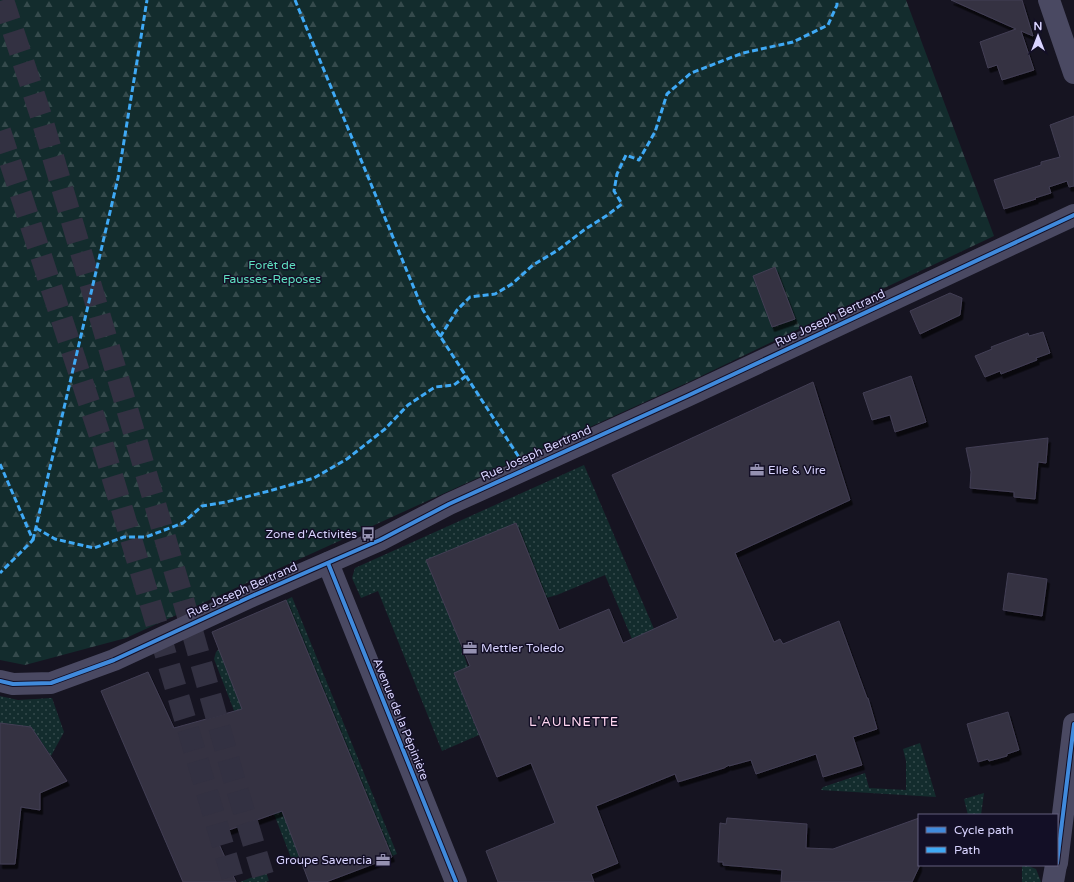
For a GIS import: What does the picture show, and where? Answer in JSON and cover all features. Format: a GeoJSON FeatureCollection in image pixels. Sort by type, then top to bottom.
{"type":"FeatureCollection","features":[{"type":"Feature","properties":{"kind":"street"},"geometry":{"type":"LineString","coordinates":[[1049,0],[1074,73]]}},
{"type":"Feature","properties":{"kind":"street","name":"Rue Joseph Bertrand"},"geometry":{"type":"LineString","coordinates":[[0,681],[13,684],[51,683],[114,660],[252,596],[380,540],[449,504],[680,399],[1074,216]]}},
{"type":"Feature","properties":{"kind":"street","name":"Avenue de la Pépinière"},"geometry":{"type":"LineString","coordinates":[[328,563],[456,882]]}},
{"type":"Feature","properties":{"kind":"street"},"geometry":{"type":"LineString","coordinates":[[1053,882],[1062,860],[1074,724]]}},
{"type":"Feature","properties":{"kind":"green space","name":"Forêt de Fausses-Reposes"},"geometry":{"type":"Polygon","coordinates":[[[0,0],[906,0],[994,236],[691,381],[126,638],[25,665],[0,660],[0,0]]]}},
{"type":"Feature","properties":{"kind":"green space"},"geometry":{"type":"Polygon","coordinates":[[[584,465],[654,629],[688,772],[605,575],[557,595],[546,598],[516,523],[426,560],[457,635],[468,667],[454,673],[479,735],[442,751],[378,591],[361,598],[352,578],[355,568],[584,465]]]}},
{"type":"Feature","properties":{"kind":"green space"},"geometry":{"type":"Polygon","coordinates":[[[292,597],[397,854],[392,856],[286,600],[292,597]]]}},
{"type":"Feature","properties":{"kind":"green space"},"geometry":{"type":"Polygon","coordinates":[[[219,649],[301,860],[293,863],[214,659],[216,652],[219,649]]]}},
{"type":"Feature","properties":{"kind":"green space"},"geometry":{"type":"Polygon","coordinates":[[[0,696],[18,700],[52,698],[64,732],[51,756],[31,727],[0,723],[0,696]]]}},
{"type":"Feature","properties":{"kind":"green space"},"geometry":{"type":"Polygon","coordinates":[[[920,743],[936,797],[821,790],[823,787],[865,773],[869,788],[906,790],[906,761],[903,749],[920,743]]]}},
{"type":"Feature","properties":{"kind":"green space"},"geometry":{"type":"Polygon","coordinates":[[[984,793],[981,814],[968,814],[964,799],[984,793]]]}},
{"type":"Feature","properties":{"kind":"green space"},"geometry":{"type":"Polygon","coordinates":[[[1022,866],[1028,866],[1036,869],[1041,882],[1022,882],[1022,866]]]}},
{"type":"Feature","properties":{"kind":"green space"},"geometry":{"type":"Polygon","coordinates":[[[266,872],[269,881],[240,882],[266,872]]]}},
{"type":"Feature","properties":{"kind":"building"},"geometry":{"type":"Polygon","coordinates":[[[951,0],[1022,0],[1033,36],[1021,31],[1034,70],[1002,80],[997,65],[988,68],[980,42],[1016,29],[951,0]]]}},
{"type":"Feature","properties":{"kind":"building"},"geometry":{"type":"Polygon","coordinates":[[[1074,116],[1074,186],[1069,187],[1067,181],[1049,187],[1051,193],[1004,209],[994,180],[1041,165],[1041,162],[1060,157],[1050,125],[1074,116]]]}},
{"type":"Feature","properties":{"kind":"building"},"geometry":{"type":"Polygon","coordinates":[[[775,267],[795,319],[772,327],[753,276],[775,267]]]}},
{"type":"Feature","properties":{"kind":"building"},"geometry":{"type":"Polygon","coordinates":[[[950,293],[962,298],[960,315],[920,334],[910,311],[950,293]]]}},
{"type":"Feature","properties":{"kind":"building"},"geometry":{"type":"Polygon","coordinates":[[[1043,332],[1050,353],[1036,358],[1037,360],[1001,374],[1000,371],[985,377],[975,356],[992,349],[991,347],[1028,333],[1029,336],[1043,332]]]}},
{"type":"Feature","properties":{"kind":"building"},"geometry":{"type":"Polygon","coordinates":[[[911,376],[926,422],[895,432],[890,415],[872,420],[863,393],[911,376]]]}},
{"type":"Feature","properties":{"kind":"building"},"geometry":{"type":"Polygon","coordinates":[[[813,382],[850,500],[735,553],[774,642],[780,639],[783,644],[839,621],[868,698],[877,729],[853,737],[862,765],[823,777],[816,754],[756,774],[751,760],[729,765],[724,768],[678,782],[675,774],[596,806],[618,863],[591,874],[594,882],[498,882],[486,851],[555,823],[531,763],[497,777],[454,673],[470,666],[426,560],[516,523],[559,630],[609,609],[623,643],[678,618],[612,475],[813,382]]]}},
{"type":"Feature","properties":{"kind":"building"},"geometry":{"type":"Polygon","coordinates":[[[1048,438],[1046,463],[1038,462],[1035,499],[1014,497],[1014,492],[970,488],[971,472],[966,448],[1048,438]]]}},
{"type":"Feature","properties":{"kind":"building"},"geometry":{"type":"Polygon","coordinates":[[[1008,573],[1047,579],[1042,616],[1003,610],[1008,573]]]}},
{"type":"Feature","properties":{"kind":"building"},"geometry":{"type":"Polygon","coordinates":[[[286,600],[392,857],[326,882],[309,882],[282,811],[215,835],[236,882],[183,882],[101,691],[148,672],[174,728],[242,709],[212,632],[286,600]]]}},
{"type":"Feature","properties":{"kind":"building"},"geometry":{"type":"Polygon","coordinates":[[[1008,712],[1019,750],[1007,754],[1007,756],[989,761],[988,759],[978,762],[967,724],[1008,712]]]}},
{"type":"Feature","properties":{"kind":"building"},"geometry":{"type":"Polygon","coordinates":[[[0,723],[31,727],[67,781],[40,793],[40,810],[21,807],[15,864],[0,864],[0,723]]]}},
{"type":"Feature","properties":{"kind":"building"},"geometry":{"type":"Polygon","coordinates":[[[727,818],[807,824],[806,848],[833,849],[918,818],[919,867],[912,882],[781,882],[782,870],[723,865],[723,862],[718,862],[720,823],[726,824],[727,818]]]}},
{"type":"Feature","properties":{"kind":"tunnel"},"geometry":{"type":"LineString","coordinates":[[3,0],[41,116],[265,882]]}},
{"type":"Feature","properties":{"kind":"tunnel"},"geometry":{"type":"LineString","coordinates":[[0,131],[101,439],[234,882]]}},
{"type":"Feature","properties":{"kind":"marked path"},"geometry":{"type":"LineString","coordinates":[[33,540],[118,178],[147,0]]}},
{"type":"Feature","properties":{"kind":"marked path"},"geometry":{"type":"LineString","coordinates":[[295,0],[423,310],[526,468]]}},
{"type":"Feature","properties":{"kind":"marked path"},"geometry":{"type":"LineString","coordinates":[[440,337],[457,310],[470,297],[495,294],[512,284],[533,265],[558,250],[622,204],[614,191],[617,174],[626,155],[639,160],[655,132],[667,94],[691,73],[743,53],[793,42],[828,25],[837,5],[837,0]]}},
{"type":"Feature","properties":{"kind":"marked path"},"geometry":{"type":"LineString","coordinates":[[36,528],[55,539],[94,548],[124,537],[146,537],[183,523],[202,506],[226,502],[314,478],[347,459],[385,429],[408,405],[435,387],[454,385],[466,376]]}},
{"type":"Feature","properties":{"kind":"marked path"},"geometry":{"type":"LineString","coordinates":[[0,464],[33,540],[0,573]]}},
{"type":"Feature","properties":{"kind":"cycle path"},"geometry":{"type":"LineString","coordinates":[[0,681],[13,684],[51,683],[114,660],[252,596],[380,540],[449,504],[687,396],[1074,215]]}},
{"type":"Feature","properties":{"kind":"cycle path"},"geometry":{"type":"LineString","coordinates":[[328,563],[456,882]]}},
{"type":"Feature","properties":{"kind":"cycle path"},"geometry":{"type":"LineString","coordinates":[[1058,855],[1074,724]]}},
{"type":"Feature","properties":{"kind":"place","name":"Elle & Vire"},"geometry":{"type":"Point","coordinates":[757,470]}},
{"type":"Feature","properties":{"kind":"place","name":"Zone d'Activités"},"geometry":{"type":"Point","coordinates":[368,534]}},
{"type":"Feature","properties":{"kind":"place","name":"Mettler Toledo"},"geometry":{"type":"Point","coordinates":[470,648]}},
{"type":"Feature","properties":{"kind":"place","name":"Groupe Savencia"},"geometry":{"type":"Point","coordinates":[383,860]}},
{"type":"Feature","properties":{"kind":"district","name":"L'AULNETTE"},"geometry":{"type":"Point","coordinates":[574,721]}}]}
